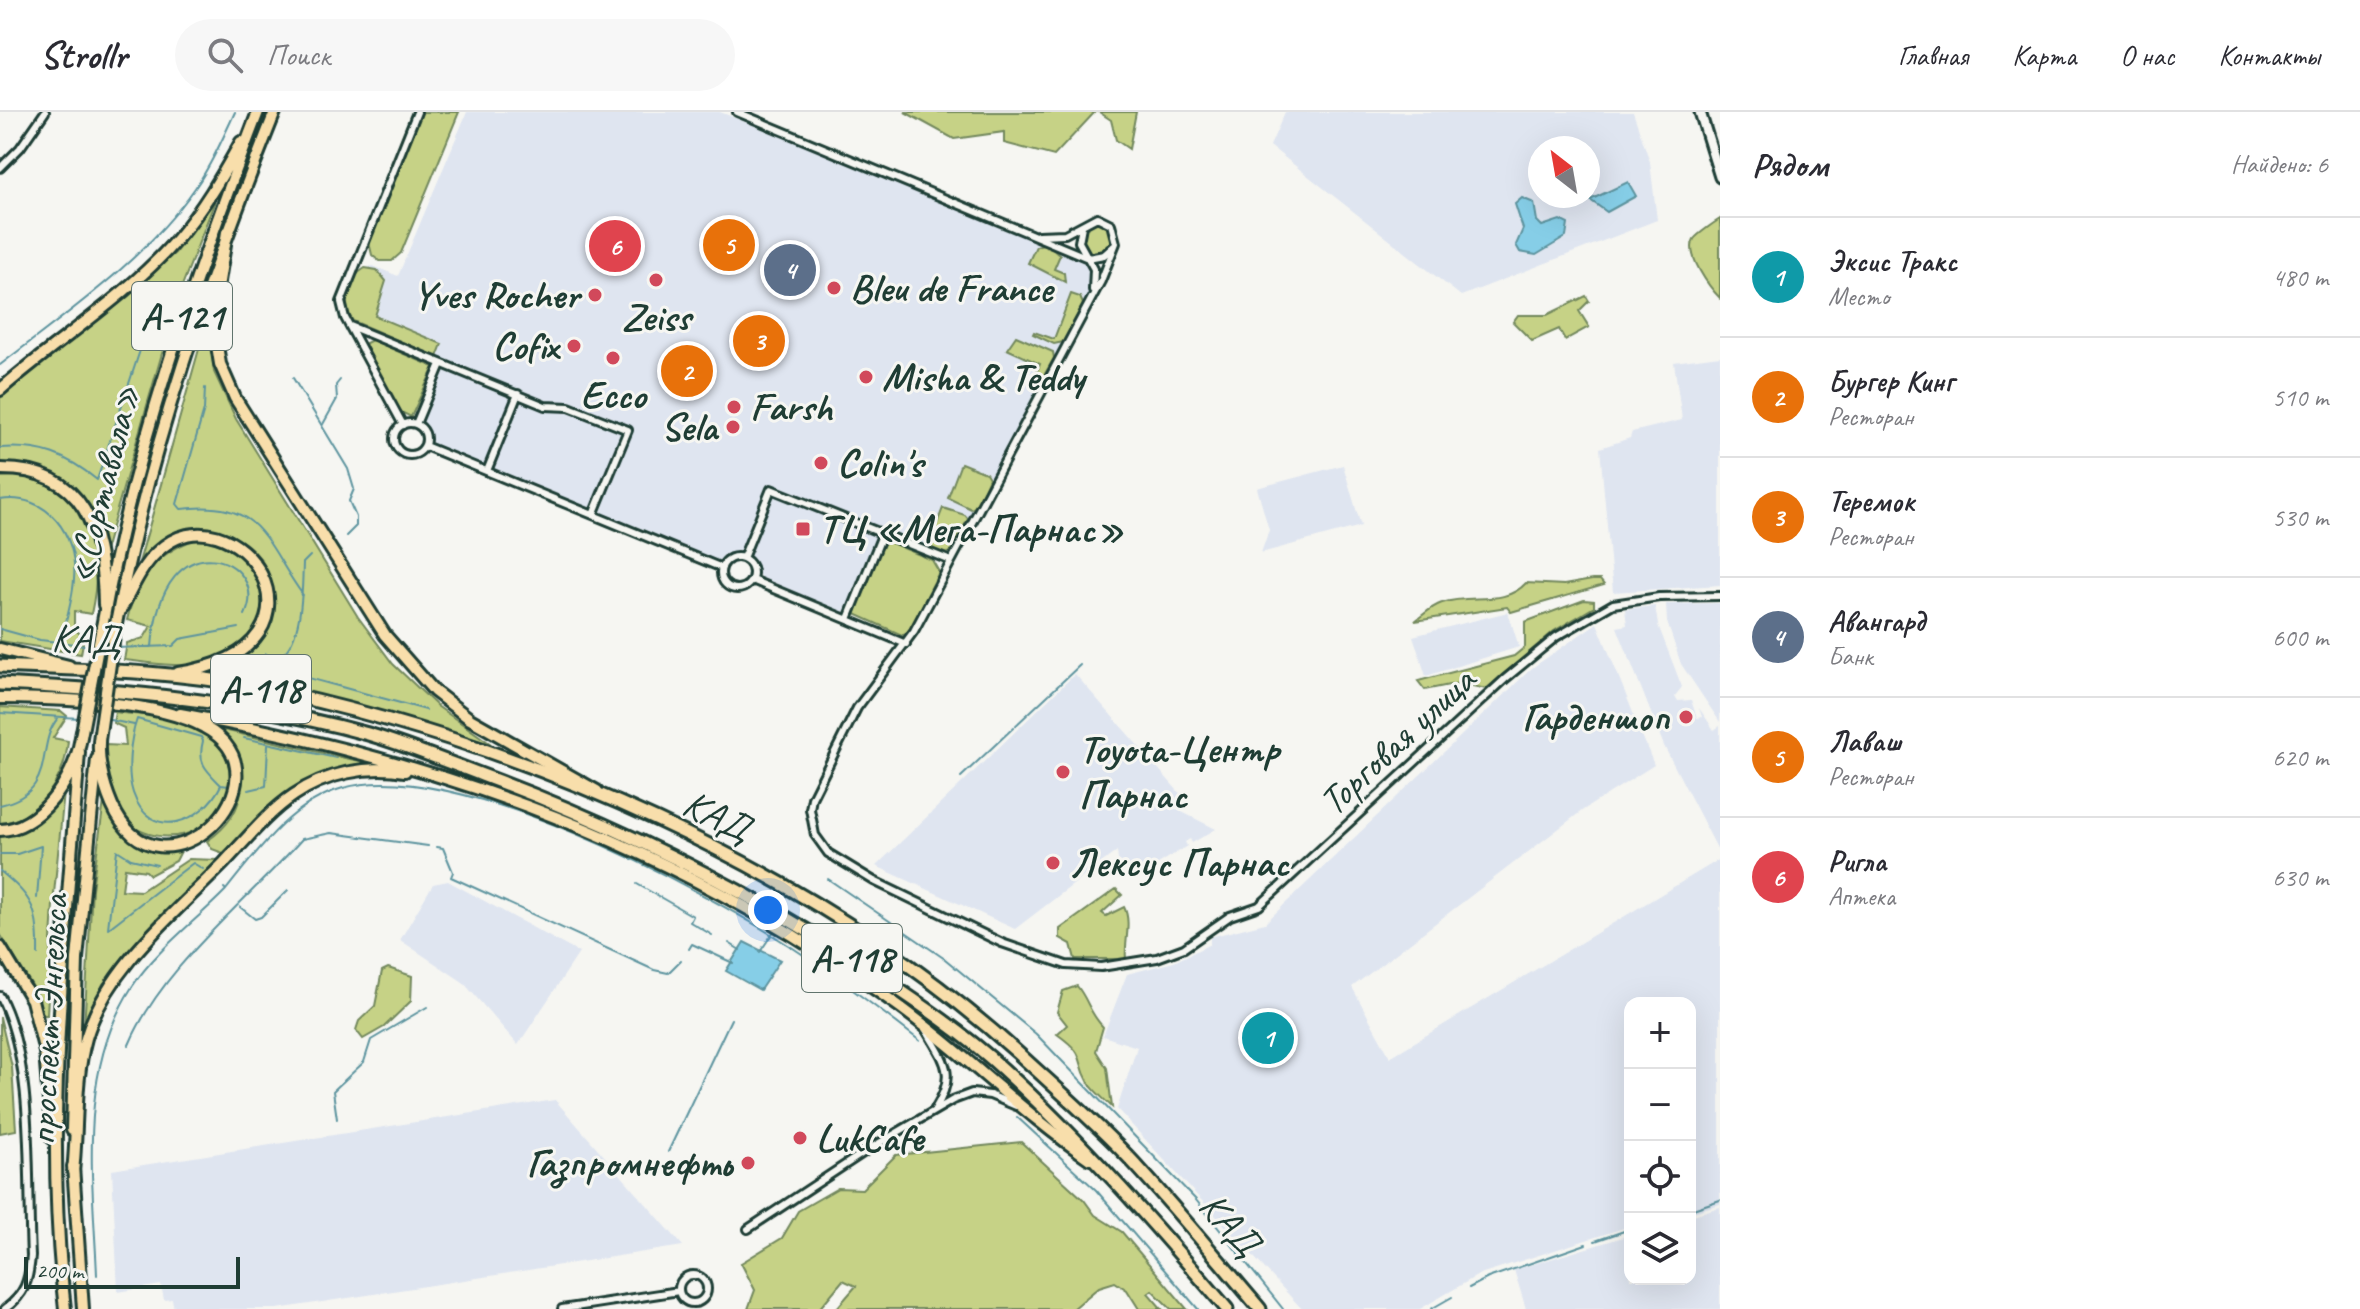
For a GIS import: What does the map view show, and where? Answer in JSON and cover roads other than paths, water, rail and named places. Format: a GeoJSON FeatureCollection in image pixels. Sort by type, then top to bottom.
{"type":"FeatureCollection","features":[{"type":"Feature","properties":{"kind":"highway","name":"КАД"},"geometry":{"type":"LineString","coordinates":[[0,666],[75,667],[246,686],[362,714],[571,781],[737,862],[825,912],[931,983],[1015,1051],[1133,1162],[1260,1309]]}},
{"type":"Feature","properties":{"kind":"highway","name":"КАД"},"geometry":{"type":"LineString","coordinates":[[0,684],[158,695],[240,707],[368,734],[563,805],[699,868],[812,931],[905,993],[1001,1067],[1103,1168],[1227,1309]]}},
{"type":"Feature","properties":{"kind":"main road"},"geometry":{"type":"LineString","coordinates":[[0,390],[127,286],[176,241],[215,190],[257,112]]}},
{"type":"Feature","properties":{"kind":"main road","name":"«Сортавала»"},"geometry":{"type":"LineString","coordinates":[[80,745],[122,525],[164,373],[201,261],[257,112]]}},
{"type":"Feature","properties":{"kind":"main road","name":"«Сортавала»"},"geometry":{"type":"LineString","coordinates":[[99,739],[118,614],[177,378],[227,232],[275,112]]}},
{"type":"Feature","properties":{"kind":"main road"},"geometry":{"type":"LineString","coordinates":[[1700,112],[1720,177]]}},
{"type":"Feature","properties":{"kind":"main road"},"geometry":{"type":"LineString","coordinates":[[227,232],[215,306],[220,364],[235,398],[385,635],[434,691],[470,719],[573,775],[606,797]]}},
{"type":"Feature","properties":{"kind":"main road"},"geometry":{"type":"LineString","coordinates":[[0,469],[21,469],[53,480],[77,497],[95,526],[101,558],[103,622]]}},
{"type":"Feature","properties":{"kind":"main road"},"geometry":{"type":"LineString","coordinates":[[118,614],[141,570],[159,550],[175,540],[205,534],[219,538],[233,543],[258,566],[265,580],[268,608],[252,644],[228,661],[159,676]]}},
{"type":"Feature","properties":{"kind":"main road"},"geometry":{"type":"LineString","coordinates":[[0,649],[75,667]]}},
{"type":"Feature","properties":{"kind":"main road"},"geometry":{"type":"LineString","coordinates":[[0,699],[159,710],[314,739],[543,810],[688,875],[789,933],[923,1025],[1026,1111],[1103,1168]]}},
{"type":"Feature","properties":{"kind":"main road"},"geometry":{"type":"LineString","coordinates":[[99,739],[106,792],[122,825],[145,842],[173,846],[199,839],[227,812],[235,789],[236,769],[230,752],[219,737],[205,727],[159,710]]}},
{"type":"Feature","properties":{"kind":"main road","name":"проспект Энгельса"},"geometry":{"type":"LineString","coordinates":[[83,1309],[71,1114],[77,959],[99,739]]}},
{"type":"Feature","properties":{"kind":"main road"},"geometry":{"type":"LineString","coordinates":[[0,830],[24,823],[52,799],[80,745]]}},
{"type":"Feature","properties":{"kind":"main road","name":"проспект Энгельса"},"geometry":{"type":"LineString","coordinates":[[65,1309],[56,1166],[63,957],[80,745]]}},
{"type":"Feature","properties":{"kind":"main road"},"geometry":{"type":"LineString","coordinates":[[73,1172],[78,1081],[86,1038],[102,1000],[135,953],[270,814],[294,794],[326,778],[360,770],[388,768],[444,777]]}},
{"type":"Feature","properties":{"kind":"main road"},"geometry":{"type":"LineString","coordinates":[[0,947],[32,1000],[45,1052],[56,1166]]}},
{"type":"Feature","properties":{"kind":"street"},"geometry":{"type":"LineString","coordinates":[[0,168],[20,148],[45,112]]}},
{"type":"Feature","properties":{"kind":"street"},"geometry":{"type":"LineString","coordinates":[[403,425],[342,309],[343,293],[417,112]]}},
{"type":"Feature","properties":{"kind":"street"},"geometry":{"type":"LineString","coordinates":[[737,112],[1088,258],[1104,255],[1116,243]]}},
{"type":"Feature","properties":{"kind":"street"},"geometry":{"type":"LineString","coordinates":[[752,580],[906,644],[1092,297],[1116,243],[1115,230],[1105,219],[1097,217],[1065,234],[1038,235]]}},
{"type":"Feature","properties":{"kind":"street"},"geometry":{"type":"LineString","coordinates":[[1083,223],[1079,242],[1095,274],[1092,297]]}},
{"type":"Feature","properties":{"kind":"street"},"geometry":{"type":"LineString","coordinates":[[350,326],[549,407],[569,407],[628,430],[593,515]]}},
{"type":"Feature","properties":{"kind":"street"},"geometry":{"type":"LineString","coordinates":[[416,424],[441,364]]}},
{"type":"Feature","properties":{"kind":"street"},"geometry":{"type":"LineString","coordinates":[[487,471],[518,394]]}},
{"type":"Feature","properties":{"kind":"street"},"geometry":{"type":"LineString","coordinates":[[403,425],[416,424]]}},
{"type":"Feature","properties":{"kind":"street"},"geometry":{"type":"LineString","coordinates":[[403,425],[394,439],[401,453],[412,456],[425,446],[426,436],[416,424]]}},
{"type":"Feature","properties":{"kind":"street"},"geometry":{"type":"LineString","coordinates":[[425,446],[722,568]]}},
{"type":"Feature","properties":{"kind":"street"},"geometry":{"type":"LineString","coordinates":[[743,558],[771,489],[951,561]]}},
{"type":"Feature","properties":{"kind":"street"},"geometry":{"type":"LineString","coordinates":[[848,619],[882,535]]}},
{"type":"Feature","properties":{"kind":"street"},"geometry":{"type":"LineString","coordinates":[[743,558],[728,560],[722,568],[723,582],[731,588],[741,589],[752,580]]}},
{"type":"Feature","properties":{"kind":"street"},"geometry":{"type":"LineString","coordinates":[[743,558],[750,565],[752,580]]}},
{"type":"Feature","properties":{"kind":"street","name":"Торговая улица"},"geometry":{"type":"LineString","coordinates":[[906,644],[857,708],[812,798],[812,822],[820,845],[874,881],[1030,954],[1066,965],[1101,967],[1135,964],[1184,948],[1215,924],[1259,906],[1505,679],[1556,637],[1613,604],[1659,597],[1720,596]]}},
{"type":"Feature","properties":{"kind":"street"},"geometry":{"type":"LineString","coordinates":[[0,996],[14,1030],[22,1081],[31,1256],[29,1281],[19,1299],[5,1309]]}},
{"type":"Feature","properties":{"kind":"street"},"geometry":{"type":"LineString","coordinates":[[923,1025],[946,1064],[949,1080],[935,1109]]}},
{"type":"Feature","properties":{"kind":"street"},"geometry":{"type":"LineString","coordinates":[[748,1229],[935,1109],[972,1093],[990,1095],[1026,1111]]}},
{"type":"Feature","properties":{"kind":"street"},"geometry":{"type":"LineString","coordinates":[[692,1275],[706,1284],[706,1295],[697,1302],[685,1301],[679,1291],[682,1280],[692,1275]]}},
{"type":"Feature","properties":{"kind":"street"},"geometry":{"type":"LineString","coordinates":[[562,1309],[679,1291]]}},
{"type":"Feature","properties":{"kind":"water"},"geometry":{"type":"Polygon","coordinates":[[[1628,182],[1636,196],[1607,212],[1600,207],[1600,195],[1628,182]]]}},
{"type":"Feature","properties":{"kind":"water"},"geometry":{"type":"Polygon","coordinates":[[[1522,198],[1528,200],[1528,208],[1535,208],[1537,221],[1542,226],[1560,220],[1568,224],[1566,237],[1536,255],[1520,252],[1516,245],[1523,229],[1515,204],[1522,198]]]}},
{"type":"Feature","properties":{"kind":"water"},"geometry":{"type":"Polygon","coordinates":[[[744,942],[780,960],[760,990],[726,971],[744,942]]]}},
{"type":"Feature","properties":{"kind":"waterway"},"geometry":{"type":"LineString","coordinates":[[0,365],[104,284],[153,239],[201,179],[235,112]]}},
{"type":"Feature","properties":{"kind":"waterway"},"geometry":{"type":"LineString","coordinates":[[0,448],[40,450],[64,458],[97,480],[161,287]]}},
{"type":"Feature","properties":{"kind":"waterway"},"geometry":{"type":"LineString","coordinates":[[293,378],[348,469],[354,489],[349,501],[356,517],[356,526],[346,536]]}},
{"type":"Feature","properties":{"kind":"waterway"},"geometry":{"type":"LineString","coordinates":[[322,426],[337,399],[336,385],[340,380]]}},
{"type":"Feature","properties":{"kind":"waterway"},"geometry":{"type":"LineString","coordinates":[[205,388],[204,410],[177,504],[181,509],[208,507],[229,510],[245,517],[269,542],[303,595]]}},
{"type":"Feature","properties":{"kind":"waterway"},"geometry":{"type":"LineString","coordinates":[[0,500],[17,499],[32,503],[45,510],[65,533],[71,547],[74,579],[61,641]]}},
{"type":"Feature","properties":{"kind":"waterway"},"geometry":{"type":"LineString","coordinates":[[265,653],[271,657],[282,655],[294,637],[300,612],[303,563],[310,556]]}},
{"type":"Feature","properties":{"kind":"waterway"},"geometry":{"type":"LineString","coordinates":[[152,647],[160,605],[175,577],[193,563],[212,559],[230,565],[243,577],[249,595],[245,615]]}},
{"type":"Feature","properties":{"kind":"waterway"},"geometry":{"type":"LineString","coordinates":[[115,648],[173,646],[180,639],[239,628]]}},
{"type":"Feature","properties":{"kind":"waterway"},"geometry":{"type":"LineString","coordinates":[[0,629],[40,640],[93,646]]}},
{"type":"Feature","properties":{"kind":"waterway"},"geometry":{"type":"LineString","coordinates":[[271,657],[275,664],[290,673],[426,710]]}},
{"type":"Feature","properties":{"kind":"waterway"},"geometry":{"type":"LineString","coordinates":[[961,777],[1080,665]]}},
{"type":"Feature","properties":{"kind":"waterway"},"geometry":{"type":"LineString","coordinates":[[0,713],[79,718]]}},
{"type":"Feature","properties":{"kind":"waterway"},"geometry":{"type":"LineString","coordinates":[[0,805],[18,798],[31,789],[38,779],[47,741],[58,718]]}},
{"type":"Feature","properties":{"kind":"waterway"},"geometry":{"type":"LineString","coordinates":[[105,719],[134,725]]}},
{"type":"Feature","properties":{"kind":"waterway"},"geometry":{"type":"LineString","coordinates":[[221,785],[204,766],[201,737],[137,719],[130,756],[131,785],[141,809],[151,818],[177,822],[190,817],[213,798],[221,785],[229,786]]}},
{"type":"Feature","properties":{"kind":"waterway"},"geometry":{"type":"LineString","coordinates":[[244,738],[336,758]]}},
{"type":"Feature","properties":{"kind":"waterway"},"geometry":{"type":"LineString","coordinates":[[249,790],[266,786],[268,745]]}},
{"type":"Feature","properties":{"kind":"waterway"},"geometry":{"type":"LineString","coordinates":[[224,888],[226,890],[250,859],[292,816],[324,795],[343,788],[390,783],[447,791],[509,808],[574,833],[699,893],[793,948],[920,1041]]}},
{"type":"Feature","properties":{"kind":"waterway"},"geometry":{"type":"LineString","coordinates":[[129,1045],[144,1016],[183,962],[302,839],[331,833],[428,846]]}},
{"type":"Feature","properties":{"kind":"waterway"},"geometry":{"type":"LineString","coordinates":[[0,854],[17,854],[41,846],[37,898]]}},
{"type":"Feature","properties":{"kind":"waterway"},"geometry":{"type":"LineString","coordinates":[[437,847],[443,848],[453,872],[451,877],[654,970],[668,973],[681,960]]}},
{"type":"Feature","properties":{"kind":"waterway"},"geometry":{"type":"LineString","coordinates":[[108,928],[117,850],[131,859],[157,865]]}},
{"type":"Feature","properties":{"kind":"waterway"},"geometry":{"type":"LineString","coordinates":[[109,928],[193,863],[203,869]]}},
{"type":"Feature","properties":{"kind":"waterway"},"geometry":{"type":"LineString","coordinates":[[0,871],[20,889],[32,906],[37,926],[38,954]]}},
{"type":"Feature","properties":{"kind":"waterway"},"geometry":{"type":"LineString","coordinates":[[828,879],[945,959],[1036,1034],[1196,1200],[1283,1309]]}},
{"type":"Feature","properties":{"kind":"waterway"},"geometry":{"type":"LineString","coordinates":[[637,884],[693,916],[690,922],[712,935]]}},
{"type":"Feature","properties":{"kind":"waterway"},"geometry":{"type":"LineString","coordinates":[[97,1275],[92,1127],[103,1054],[115,1020],[141,974],[226,890]]}},
{"type":"Feature","properties":{"kind":"waterway"},"geometry":{"type":"LineString","coordinates":[[240,907],[255,919],[261,917],[288,890]]}},
{"type":"Feature","properties":{"kind":"waterway"},"geometry":{"type":"LineString","coordinates":[[760,952],[774,931]]}},
{"type":"Feature","properties":{"kind":"waterway"},"geometry":{"type":"LineString","coordinates":[[729,943],[740,950]]}},
{"type":"Feature","properties":{"kind":"waterway"},"geometry":{"type":"LineString","coordinates":[[689,949],[692,944],[733,963]]}},
{"type":"Feature","properties":{"kind":"waterway"},"geometry":{"type":"LineString","coordinates":[[337,1119],[333,1091],[364,1062],[371,1040],[427,1007]]}},
{"type":"Feature","properties":{"kind":"waterway"},"geometry":{"type":"LineString","coordinates":[[668,1152],[731,1019]]}},
{"type":"Feature","properties":{"kind":"waterway"},"geometry":{"type":"LineString","coordinates":[[1017,1117],[1096,1190],[1198,1309]]}},
{"type":"Feature","properties":{"kind":"waterway"},"geometry":{"type":"LineString","coordinates":[[1696,1208],[1720,1200]]}},
{"type":"Feature","properties":{"kind":"waterway"},"geometry":{"type":"LineString","coordinates":[[1595,1241],[1624,1231]]}},
{"type":"Feature","properties":{"kind":"waterway"},"geometry":{"type":"LineString","coordinates":[[1469,1288],[1488,1278],[1586,1244]]}},
{"type":"Feature","properties":{"kind":"waterway"},"geometry":{"type":"LineString","coordinates":[[1431,1309],[1452,1297]]}},
{"type":"Feature","properties":{"kind":"place","name":"Лаваш"},"geometry":{"type":"Point","coordinates":[729,245]}},
{"type":"Feature","properties":{"kind":"place","name":"Ригла"},"geometry":{"type":"Point","coordinates":[615,246]}},
{"type":"Feature","properties":{"kind":"place","name":"Авангард"},"geometry":{"type":"Point","coordinates":[790,270]}},
{"type":"Feature","properties":{"kind":"place","name":"Zeiss"},"geometry":{"type":"Point","coordinates":[656,280]}},
{"type":"Feature","properties":{"kind":"place","name":"Bleu de France"},"geometry":{"type":"Point","coordinates":[834,288]}},
{"type":"Feature","properties":{"kind":"place","name":"Yves Rocher"},"geometry":{"type":"Point","coordinates":[595,295]}},
{"type":"Feature","properties":{"kind":"place","name":"Теремок"},"geometry":{"type":"Point","coordinates":[759,341]}},
{"type":"Feature","properties":{"kind":"place","name":"Cofix"},"geometry":{"type":"Point","coordinates":[574,346]}},
{"type":"Feature","properties":{"kind":"place","name":"Ecco"},"geometry":{"type":"Point","coordinates":[613,358]}},
{"type":"Feature","properties":{"kind":"place","name":"Бургер Кинг"},"geometry":{"type":"Point","coordinates":[687,371]}},
{"type":"Feature","properties":{"kind":"place","name":"Misha & Teddy"},"geometry":{"type":"Point","coordinates":[866,377]}},
{"type":"Feature","properties":{"kind":"place","name":"Farsh"},"geometry":{"type":"Point","coordinates":[734,407]}},
{"type":"Feature","properties":{"kind":"place","name":"Sela"},"geometry":{"type":"Point","coordinates":[733,427]}},
{"type":"Feature","properties":{"kind":"place","name":"Colin's"},"geometry":{"type":"Point","coordinates":[821,463]}},
{"type":"Feature","properties":{"kind":"place","name":"ТЦ «Мега-Парнас»"},"geometry":{"type":"Point","coordinates":[803,529]}},
{"type":"Feature","properties":{"kind":"place","name":"Гарденшоп"},"geometry":{"type":"Point","coordinates":[1686,717]}},
{"type":"Feature","properties":{"kind":"place","name":"Toyota-Центр Парнас"},"geometry":{"type":"Point","coordinates":[1063,772]}},
{"type":"Feature","properties":{"kind":"place","name":"Лексус Парнас"},"geometry":{"type":"Point","coordinates":[1053,863]}},
{"type":"Feature","properties":{"kind":"place","name":"Эксис Тракс"},"geometry":{"type":"Point","coordinates":[1268,1038]}},
{"type":"Feature","properties":{"kind":"place","name":"LukCafe"},"geometry":{"type":"Point","coordinates":[800,1138]}},
{"type":"Feature","properties":{"kind":"place","name":"Газпромнефть"},"geometry":{"type":"Point","coordinates":[748,1163]}}]}
